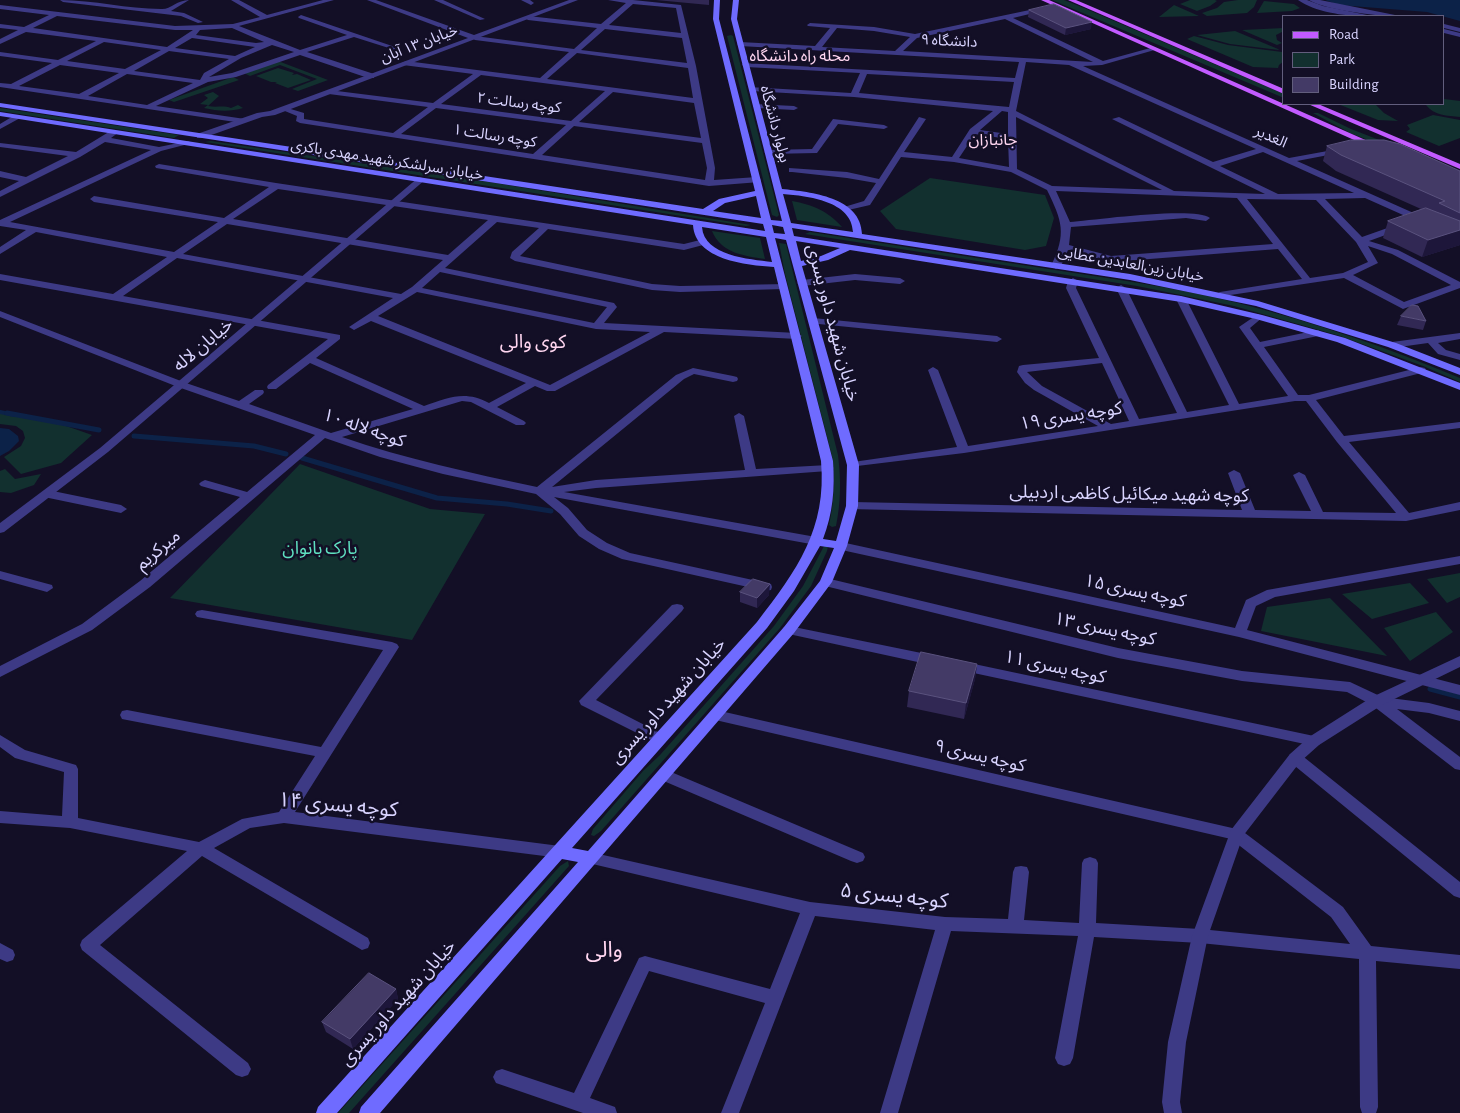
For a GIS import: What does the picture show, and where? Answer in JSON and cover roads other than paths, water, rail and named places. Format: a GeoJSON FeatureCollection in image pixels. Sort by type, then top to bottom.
{"type":"FeatureCollection","features":[{"type":"Feature","properties":{"kind":"main road","name":"بولوار دانشگاه"},"geometry":{"type":"LineString","coordinates":[[717,0],[716,19],[719,34],[770,234]]}},
{"type":"Feature","properties":{"kind":"main road","name":"بولوار دانشگاه"},"geometry":{"type":"LineString","coordinates":[[736,0],[734,19],[737,33],[788,231]]}},
{"type":"Feature","properties":{"kind":"main road"},"geometry":{"type":"LineString","coordinates":[[1044,0],[1282,104]]}},
{"type":"Feature","properties":{"kind":"main road"},"geometry":{"type":"LineString","coordinates":[[1071,0],[1282,91]]}},
{"type":"Feature","properties":{"kind":"main road"},"geometry":{"type":"LineString","coordinates":[[719,34],[737,33]]}},
{"type":"Feature","properties":{"kind":"main road","name":"خیابان سرلشکر شهید مهدی باکری"},"geometry":{"type":"LineString","coordinates":[[0,105],[767,222],[788,231]]}},
{"type":"Feature","properties":{"kind":"main road"},"geometry":{"type":"LineString","coordinates":[[1283,105],[1386,151]]}},
{"type":"Feature","properties":{"kind":"main road"},"geometry":{"type":"LineString","coordinates":[[1295,110],[1311,105]]}},
{"type":"Feature","properties":{"kind":"main road"},"geometry":{"type":"LineString","coordinates":[[1316,105],[1460,167]]}},
{"type":"Feature","properties":{"kind":"main road","name":"خیابان سرلشکر شهید مهدی باکری"},"geometry":{"type":"LineString","coordinates":[[0,114],[770,234],[788,231]]}},
{"type":"Feature","properties":{"kind":"main road"},"geometry":{"type":"LineString","coordinates":[[188,143],[200,136]]}},
{"type":"Feature","properties":{"kind":"main road"},"geometry":{"type":"LineString","coordinates":[[188,143],[213,138]]}},
{"type":"Feature","properties":{"kind":"main road"},"geometry":{"type":"LineString","coordinates":[[778,191],[817,196],[847,210],[856,218],[859,228],[858,235]]}},
{"type":"Feature","properties":{"kind":"main road"},"geometry":{"type":"LineString","coordinates":[[704,212],[722,201],[760,192]]}},
{"type":"Feature","properties":{"kind":"main road"},"geometry":{"type":"LineString","coordinates":[[698,223],[698,235],[718,252],[736,259],[778,265]]}},
{"type":"Feature","properties":{"kind":"main road","name":"خیابان زین‌العابدین عطایی"},"geometry":{"type":"LineString","coordinates":[[788,231],[858,235],[1130,277],[1220,295],[1275,309],[1392,345],[1460,372]]}},
{"type":"Feature","properties":{"kind":"main road","name":"خیابان زین‌العابدین عطایی"},"geometry":{"type":"LineString","coordinates":[[788,231],[850,246],[1181,298],[1258,316],[1318,334],[1421,370],[1460,387]]}},
{"type":"Feature","properties":{"kind":"main road","name":"خیابان شهید داور یسری"},"geometry":{"type":"LineString","coordinates":[[368,1113],[716,715],[789,630],[826,582],[841,546],[852,506],[853,465],[788,231]]}},
{"type":"Feature","properties":{"kind":"main road","name":"خیابان شهید داور یسری"},"geometry":{"type":"LineString","coordinates":[[325,1113],[762,625],[798,576],[816,541],[823,522],[828,498],[828,468],[797,336],[770,234]]}},
{"type":"Feature","properties":{"kind":"main road"},"geometry":{"type":"LineString","coordinates":[[797,264],[820,260],[839,253],[850,246]]}},
{"type":"Feature","properties":{"kind":"main road"},"geometry":{"type":"LineString","coordinates":[[816,541],[841,546]]}},
{"type":"Feature","properties":{"kind":"main road"},"geometry":{"type":"LineString","coordinates":[[560,852],[590,858]]}},
{"type":"Feature","properties":{"kind":"street"},"geometry":{"type":"LineString","coordinates":[[63,0],[182,14],[199,25]]}},
{"type":"Feature","properties":{"kind":"street"},"geometry":{"type":"LineString","coordinates":[[142,24],[186,0]]}},
{"type":"Feature","properties":{"kind":"street"},"geometry":{"type":"LineString","coordinates":[[234,0],[266,18]]}},
{"type":"Feature","properties":{"kind":"street"},"geometry":{"type":"LineString","coordinates":[[306,0],[314,4]]}},
{"type":"Feature","properties":{"kind":"street"},"geometry":{"type":"LineString","coordinates":[[0,7],[142,24],[233,26],[331,0]]}},
{"type":"Feature","properties":{"kind":"street"},"geometry":{"type":"LineString","coordinates":[[370,0],[475,38],[692,66]]}},
{"type":"Feature","properties":{"kind":"street"},"geometry":{"type":"LineString","coordinates":[[441,0],[482,18]]}},
{"type":"Feature","properties":{"kind":"street","name":"خیابان ۱۳ آبان"},"geometry":{"type":"LineString","coordinates":[[200,136],[260,115],[272,114],[575,0]]}},
{"type":"Feature","properties":{"kind":"street"},"geometry":{"type":"LineString","coordinates":[[611,0],[680,6],[711,168],[710,183]]}},
{"type":"Feature","properties":{"kind":"street"},"geometry":{"type":"LineString","coordinates":[[1301,0],[1321,8],[1363,15]]}},
{"type":"Feature","properties":{"kind":"street"},"geometry":{"type":"LineString","coordinates":[[1312,0],[1344,8],[1390,15]]}},
{"type":"Feature","properties":{"kind":"street"},"geometry":{"type":"LineString","coordinates":[[0,42],[83,1]]}},
{"type":"Feature","properties":{"kind":"street"},"geometry":{"type":"LineString","coordinates":[[541,81],[630,2]]}},
{"type":"Feature","properties":{"kind":"street"},"geometry":{"type":"LineString","coordinates":[[810,25],[874,29],[915,36],[1057,6]]}},
{"type":"Feature","properties":{"kind":"street"},"geometry":{"type":"LineString","coordinates":[[301,17],[397,49]]}},
{"type":"Feature","properties":{"kind":"street"},"geometry":{"type":"LineString","coordinates":[[1006,17],[1102,63]]}},
{"type":"Feature","properties":{"kind":"street"},"geometry":{"type":"LineString","coordinates":[[528,18],[685,36]]}},
{"type":"Feature","properties":{"kind":"street"},"geometry":{"type":"LineString","coordinates":[[80,97],[191,36],[199,25]]}},
{"type":"Feature","properties":{"kind":"street"},"geometry":{"type":"LineString","coordinates":[[0,26],[236,58]]}},
{"type":"Feature","properties":{"kind":"street"},"geometry":{"type":"LineString","coordinates":[[233,26],[272,43],[371,76]]}},
{"type":"Feature","properties":{"kind":"street"},"geometry":{"type":"LineString","coordinates":[[818,47],[835,26]]}},
{"type":"Feature","properties":{"kind":"street"},"geometry":{"type":"LineString","coordinates":[[1445,26],[1460,30]]}},
{"type":"Feature","properties":{"kind":"street"},"geometry":{"type":"LineString","coordinates":[[1445,31],[1460,35]]}},
{"type":"Feature","properties":{"kind":"street"},"geometry":{"type":"LineString","coordinates":[[148,107],[204,81],[233,75],[353,35]]}},
{"type":"Feature","properties":{"kind":"street"},"geometry":{"type":"LineString","coordinates":[[191,36],[256,45],[272,43]]}},
{"type":"Feature","properties":{"kind":"street"},"geometry":{"type":"LineString","coordinates":[[898,52],[915,36]]}},
{"type":"Feature","properties":{"kind":"street"},"geometry":{"type":"LineString","coordinates":[[11,86],[103,40]]}},
{"type":"Feature","properties":{"kind":"street"},"geometry":{"type":"LineString","coordinates":[[204,81],[207,75],[236,58],[255,48],[272,43]]}},
{"type":"Feature","properties":{"kind":"street","name":"دانشگاه ۹"},"geometry":{"type":"LineString","coordinates":[[740,44],[898,52],[946,65],[1023,59],[1071,63],[1102,63],[1154,49]]}},
{"type":"Feature","properties":{"kind":"street"},"geometry":{"type":"LineString","coordinates":[[0,54],[204,81]]}},
{"type":"Feature","properties":{"kind":"street"},"geometry":{"type":"LineString","coordinates":[[1013,170],[1012,111],[1023,59]]}},
{"type":"Feature","properties":{"kind":"street"},"geometry":{"type":"LineString","coordinates":[[406,63],[698,101]]}},
{"type":"Feature","properties":{"kind":"street","name":"الغدیر"},"geometry":{"type":"LineString","coordinates":[[1071,63],[1436,226]]}},
{"type":"Feature","properties":{"kind":"street"},"geometry":{"type":"LineString","coordinates":[[746,65],[865,71],[946,65],[1019,80]]}},
{"type":"Feature","properties":{"kind":"street"},"geometry":{"type":"LineString","coordinates":[[854,95],[865,71]]}},
{"type":"Feature","properties":{"kind":"street"},"geometry":{"type":"LineString","coordinates":[[395,135],[478,73]]}},
{"type":"Feature","properties":{"kind":"street"},"geometry":{"type":"LineString","coordinates":[[0,85],[242,121]]}},
{"type":"Feature","properties":{"kind":"street"},"geometry":{"type":"LineString","coordinates":[[752,89],[854,95],[1012,111],[1175,193]]}},
{"type":"Feature","properties":{"kind":"street"},"geometry":{"type":"LineString","coordinates":[[536,156],[611,90]]}},
{"type":"Feature","properties":{"kind":"street","name":"کوچه رسالت ۲"},"geometry":{"type":"LineString","coordinates":[[329,92],[706,141]]}},
{"type":"Feature","properties":{"kind":"street"},"geometry":{"type":"LineString","coordinates":[[756,106],[794,108]]}},
{"type":"Feature","properties":{"kind":"street","name":"کوچه رسالت ۱"},"geometry":{"type":"LineString","coordinates":[[284,109],[301,115],[300,121],[710,183],[757,180]]}},
{"type":"Feature","properties":{"kind":"street"},"geometry":{"type":"LineString","coordinates":[[954,160],[973,132],[1000,109]]}},
{"type":"Feature","properties":{"kind":"street","name":"خیابان ۱۳ آبان"},"geometry":{"type":"LineString","coordinates":[[213,138],[268,118],[272,114]]}},
{"type":"Feature","properties":{"kind":"street"},"geometry":{"type":"LineString","coordinates":[[0,127],[18,117]]}},
{"type":"Feature","properties":{"kind":"street"},"geometry":{"type":"LineString","coordinates":[[847,210],[867,203],[922,119]]}},
{"type":"Feature","properties":{"kind":"street"},"geometry":{"type":"LineString","coordinates":[[1116,119],[1277,196]]}},
{"type":"Feature","properties":{"kind":"street"},"geometry":{"type":"LineString","coordinates":[[768,152],[814,150],[836,121],[884,127]]}},
{"type":"Feature","properties":{"kind":"street"},"geometry":{"type":"LineString","coordinates":[[1,193],[77,155],[115,132]]}},
{"type":"Feature","properties":{"kind":"street"},"geometry":{"type":"LineString","coordinates":[[973,132],[1012,137]]}},
{"type":"Feature","properties":{"kind":"street"},"geometry":{"type":"LineString","coordinates":[[103,139],[159,149]]}},
{"type":"Feature","properties":{"kind":"street"},"geometry":{"type":"LineString","coordinates":[[0,223],[159,149],[188,143]]}},
{"type":"Feature","properties":{"kind":"street"},"geometry":{"type":"LineString","coordinates":[[1358,147],[1371,145]]}},
{"type":"Feature","properties":{"kind":"street"},"geometry":{"type":"LineString","coordinates":[[0,146],[77,155]]}},
{"type":"Feature","properties":{"kind":"street"},"geometry":{"type":"LineString","coordinates":[[1212,165],[1265,149]]}},
{"type":"Feature","properties":{"kind":"street"},"geometry":{"type":"LineString","coordinates":[[1289,160],[1348,149]]}},
{"type":"Feature","properties":{"kind":"street"},"geometry":{"type":"LineString","coordinates":[[900,154],[954,160],[1013,170],[1050,188],[1240,196],[1318,197],[1366,195]]}},
{"type":"Feature","properties":{"kind":"street"},"geometry":{"type":"LineString","coordinates":[[160,166],[276,186],[684,247],[704,242]]}},
{"type":"Feature","properties":{"kind":"street"},"geometry":{"type":"LineString","coordinates":[[792,170],[847,175],[881,182]]}},
{"type":"Feature","properties":{"kind":"street"},"geometry":{"type":"LineString","coordinates":[[0,174],[27,180]]}},
{"type":"Feature","properties":{"kind":"street","name":"خیابان لاله"},"geometry":{"type":"LineString","coordinates":[[0,529],[104,450],[422,179]]}},
{"type":"Feature","properties":{"kind":"street"},"geometry":{"type":"LineString","coordinates":[[115,297],[276,186]]}},
{"type":"Feature","properties":{"kind":"street"},"geometry":{"type":"LineString","coordinates":[[1050,188],[1068,225],[1066,247],[1056,266]]}},
{"type":"Feature","properties":{"kind":"street"},"geometry":{"type":"LineString","coordinates":[[1240,196],[1308,280]]}},
{"type":"Feature","properties":{"kind":"street"},"geometry":{"type":"LineString","coordinates":[[1220,295],[1345,275],[1373,263],[1360,241],[1318,197]]}},
{"type":"Feature","properties":{"kind":"street"},"geometry":{"type":"LineString","coordinates":[[94,198],[450,258]]}},
{"type":"Feature","properties":{"kind":"street"},"geometry":{"type":"LineString","coordinates":[[1068,225],[1186,215],[1206,218]]}},
{"type":"Feature","properties":{"kind":"street"},"geometry":{"type":"LineString","coordinates":[[354,327],[415,289],[495,219]]}},
{"type":"Feature","properties":{"kind":"street"},"geometry":{"type":"LineString","coordinates":[[1360,241],[1421,219]]}},
{"type":"Feature","properties":{"kind":"street"},"geometry":{"type":"LineString","coordinates":[[0,223],[402,297]]}},
{"type":"Feature","properties":{"kind":"street"},"geometry":{"type":"LineString","coordinates":[[547,226],[515,254],[515,258],[652,287],[680,289],[784,286]]}},
{"type":"Feature","properties":{"kind":"street"},"geometry":{"type":"LineString","coordinates":[[0,251],[32,230]]}},
{"type":"Feature","properties":{"kind":"street"},"geometry":{"type":"LineString","coordinates":[[1360,241],[1395,252],[1459,285]]}},
{"type":"Feature","properties":{"kind":"street"},"geometry":{"type":"LineString","coordinates":[[1066,247],[1111,259],[1280,246]]}},
{"type":"Feature","properties":{"kind":"street"},"geometry":{"type":"LineString","coordinates":[[437,269],[612,305],[596,326]]}},
{"type":"Feature","properties":{"kind":"street"},"geometry":{"type":"LineString","coordinates":[[1345,275],[1402,306],[1459,285]]}},
{"type":"Feature","properties":{"kind":"street"},"geometry":{"type":"LineString","coordinates":[[0,277],[336,337],[272,388]]}},
{"type":"Feature","properties":{"kind":"street"},"geometry":{"type":"LineString","coordinates":[[802,283],[855,277],[900,281]]}},
{"type":"Feature","properties":{"kind":"street"},"geometry":{"type":"LineString","coordinates":[[1072,281],[1071,288],[1136,424]]}},
{"type":"Feature","properties":{"kind":"street"},"geometry":{"type":"LineString","coordinates":[[1121,288],[1184,416]]}},
{"type":"Feature","properties":{"kind":"street"},"geometry":{"type":"LineString","coordinates":[[415,289],[596,326],[797,336]]}},
{"type":"Feature","properties":{"kind":"street"},"geometry":{"type":"LineString","coordinates":[[1181,298],[1235,407]]}},
{"type":"Feature","properties":{"kind":"street","name":"کوچه لاله ۱۰"},"geometry":{"type":"LineString","coordinates":[[0,314],[182,385],[393,458],[447,472],[540,491],[816,541]]}},
{"type":"Feature","properties":{"kind":"street"},"geometry":{"type":"LineString","coordinates":[[1258,316],[1244,327],[1295,398]]}},
{"type":"Feature","properties":{"kind":"street"},"geometry":{"type":"LineString","coordinates":[[371,318],[551,389],[661,330]]}},
{"type":"Feature","properties":{"kind":"street"},"geometry":{"type":"LineString","coordinates":[[813,321],[996,339]]}},
{"type":"Feature","properties":{"kind":"street"},"geometry":{"type":"LineString","coordinates":[[1258,345],[1318,334]]}},
{"type":"Feature","properties":{"kind":"street"},"geometry":{"type":"LineString","coordinates":[[1392,345],[1460,336]]}},
{"type":"Feature","properties":{"kind":"street"},"geometry":{"type":"LineString","coordinates":[[1435,340],[1433,344],[1438,350],[1460,358]]}},
{"type":"Feature","properties":{"kind":"street"},"geometry":{"type":"LineString","coordinates":[[310,359],[422,409]]}},
{"type":"Feature","properties":{"kind":"street"},"geometry":{"type":"LineString","coordinates":[[1106,360],[1029,367],[1024,368],[1022,372],[1038,388],[1111,428]]}},
{"type":"Feature","properties":{"kind":"street"},"geometry":{"type":"LineString","coordinates":[[933,370],[964,450]]}},
{"type":"Feature","properties":{"kind":"street","name":"کوچه یسری ۱۹"},"geometry":{"type":"LineString","coordinates":[[853,465],[1111,428],[1295,398],[1310,398],[1421,370]]}},
{"type":"Feature","properties":{"kind":"street"},"geometry":{"type":"LineString","coordinates":[[540,491],[680,377],[694,371],[733,380]]}},
{"type":"Feature","properties":{"kind":"street"},"geometry":{"type":"LineString","coordinates":[[490,407],[533,383]]}},
{"type":"Feature","properties":{"kind":"street"},"geometry":{"type":"LineString","coordinates":[[241,405],[259,392]]}},
{"type":"Feature","properties":{"kind":"street"},"geometry":{"type":"LineString","coordinates":[[329,435],[462,398],[473,399],[520,424]]}},
{"type":"Feature","properties":{"kind":"street"},"geometry":{"type":"LineString","coordinates":[[1310,398],[1341,440],[1406,517]]}},
{"type":"Feature","properties":{"kind":"street"},"geometry":{"type":"LineString","coordinates":[[739,416],[751,473]]}},
{"type":"Feature","properties":{"kind":"street"},"geometry":{"type":"LineString","coordinates":[[1341,440],[1460,425]]}},
{"type":"Feature","properties":{"kind":"street","name":"میرکریم"},"geometry":{"type":"LineString","coordinates":[[0,672],[87,627],[145,584],[249,496],[329,435]]}},
{"type":"Feature","properties":{"kind":"street"},"geometry":{"type":"LineString","coordinates":[[540,491],[596,484],[828,468]]}},
{"type":"Feature","properties":{"kind":"street"},"geometry":{"type":"LineString","coordinates":[[1234,473],[1250,514]]}},
{"type":"Feature","properties":{"kind":"street"},"geometry":{"type":"LineString","coordinates":[[1299,475],[1320,515]]}},
{"type":"Feature","properties":{"kind":"street"},"geometry":{"type":"LineString","coordinates":[[205,484],[249,496]]}},
{"type":"Feature","properties":{"kind":"street"},"geometry":{"type":"LineString","coordinates":[[540,491],[564,511],[584,533],[603,546],[626,556],[769,587]]}},
{"type":"Feature","properties":{"kind":"street"},"geometry":{"type":"LineString","coordinates":[[48,494],[121,509]]}},
{"type":"Feature","properties":{"kind":"street","name":"کوچه شهید میکائیل کاظمی اردبیلی"},"geometry":{"type":"LineString","coordinates":[[852,506],[1406,517],[1460,506]]}},
{"type":"Feature","properties":{"kind":"street","name":"کوچه یسری ۱۵"},"geometry":{"type":"LineString","coordinates":[[841,546],[1239,633],[1460,690]]}},
{"type":"Feature","properties":{"kind":"street"},"geometry":{"type":"LineString","coordinates":[[1239,633],[1252,602],[1272,593],[1460,560]]}},
{"type":"Feature","properties":{"kind":"street"},"geometry":{"type":"LineString","coordinates":[[0,575],[47,588]]}},
{"type":"Feature","properties":{"kind":"street","name":"کوچه یسری ۱۳"},"geometry":{"type":"LineString","coordinates":[[826,582],[1118,653],[1242,676],[1350,687],[1377,701]]}},
{"type":"Feature","properties":{"kind":"street"},"geometry":{"type":"LineString","coordinates":[[659,739],[586,701],[678,608]]}},
{"type":"Feature","properties":{"kind":"street"},"geometry":{"type":"LineString","coordinates":[[202,614],[392,647],[284,817]]}},
{"type":"Feature","properties":{"kind":"street","name":"کوچه یسری ۱۱"},"geometry":{"type":"LineString","coordinates":[[789,630],[1314,741]]}},
{"type":"Feature","properties":{"kind":"street"},"geometry":{"type":"LineString","coordinates":[[1173,1113],[1172,1102],[1177,1042],[1200,936],[1236,834],[1295,758],[1314,741],[1377,701],[1460,661]]}},
{"type":"Feature","properties":{"kind":"street"},"geometry":{"type":"LineString","coordinates":[[1377,701],[1429,708],[1460,716]]}},
{"type":"Feature","properties":{"kind":"street"},"geometry":{"type":"LineString","coordinates":[[1377,701],[1460,765]]}},
{"type":"Feature","properties":{"kind":"street"},"geometry":{"type":"LineString","coordinates":[[128,715],[325,753]]}},
{"type":"Feature","properties":{"kind":"street","name":"کوچه یسری ۹"},"geometry":{"type":"LineString","coordinates":[[716,715],[1236,834]]}},
{"type":"Feature","properties":{"kind":"street"},"geometry":{"type":"LineString","coordinates":[[0,740],[20,754],[71,769],[70,822]]}},
{"type":"Feature","properties":{"kind":"street"},"geometry":{"type":"LineString","coordinates":[[1295,758],[1460,891]]}},
{"type":"Feature","properties":{"kind":"street"},"geometry":{"type":"LineString","coordinates":[[664,775],[857,857]]}},
{"type":"Feature","properties":{"kind":"street"},"geometry":{"type":"LineString","coordinates":[[0,817],[70,822],[201,848],[362,943]]}},
{"type":"Feature","properties":{"kind":"street","name":"کوچه یسری ۱۴"},"geometry":{"type":"LineString","coordinates":[[242,1069],[88,944],[201,848],[247,823],[284,817],[560,852]]}},
{"type":"Feature","properties":{"kind":"street"},"geometry":{"type":"LineString","coordinates":[[1236,834],[1337,912],[1367,954],[1369,1107]]}},
{"type":"Feature","properties":{"kind":"street","name":"کوچه یسری ۵"},"geometry":{"type":"LineString","coordinates":[[590,858],[810,909],[945,924],[1200,936],[1460,962]]}},
{"type":"Feature","properties":{"kind":"street"},"geometry":{"type":"LineString","coordinates":[[1064,1058],[1087,930],[1090,863]]}},
{"type":"Feature","properties":{"kind":"street"},"geometry":{"type":"LineString","coordinates":[[1015,926],[1021,872]]}},
{"type":"Feature","properties":{"kind":"street"},"geometry":{"type":"LineString","coordinates":[[730,1113],[810,909]]}},
{"type":"Feature","properties":{"kind":"street"},"geometry":{"type":"LineString","coordinates":[[889,1113],[945,924]]}},
{"type":"Feature","properties":{"kind":"street"},"geometry":{"type":"LineString","coordinates":[[578,1103],[645,963],[776,998]]}},
{"type":"Feature","properties":{"kind":"street"},"geometry":{"type":"LineString","coordinates":[[502,1077],[608,1113]]}},
{"type":"Feature","properties":{"kind":"water"},"geometry":{"type":"Polygon","coordinates":[[[1325,0],[1460,0],[1460,21],[1445,17],[1445,15],[1427,12],[1339,5],[1325,0]]]}},
{"type":"Feature","properties":{"kind":"water"},"geometry":{"type":"Polygon","coordinates":[[[0,428],[9,429],[18,436],[19,441],[9,451],[0,456],[0,428]]]}},
{"type":"Feature","properties":{"kind":"waterway"},"geometry":{"type":"LineString","coordinates":[[0,412],[14,415]]}},
{"type":"Feature","properties":{"kind":"waterway"},"geometry":{"type":"LineString","coordinates":[[7,413],[99,430]]}},
{"type":"Feature","properties":{"kind":"waterway"},"geometry":{"type":"LineString","coordinates":[[134,436],[254,446],[286,454]]}},
{"type":"Feature","properties":{"kind":"waterway"},"geometry":{"type":"LineString","coordinates":[[302,458],[437,498],[507,504],[551,511]]}},
{"type":"Feature","properties":{"kind":"waterway"},"geometry":{"type":"LineString","coordinates":[[1430,689],[1460,697]]}},
{"type":"Feature","properties":{"kind":"district","name":"محله راه دانشگاه"},"geometry":{"type":"Point","coordinates":[800,56]}},
{"type":"Feature","properties":{"kind":"district","name":"جانبازان"},"geometry":{"type":"Point","coordinates":[993,140]}},
{"type":"Feature","properties":{"kind":"district","name":"کوی والی"},"geometry":{"type":"Point","coordinates":[533,342]}},
{"type":"Feature","properties":{"kind":"district","name":"والی"},"geometry":{"type":"Point","coordinates":[604,950]}},
{"type":"Feature","properties":{"kind":"park label","name":"پارک بانوان"},"geometry":{"type":"Point","coordinates":[320,549]}}]}
